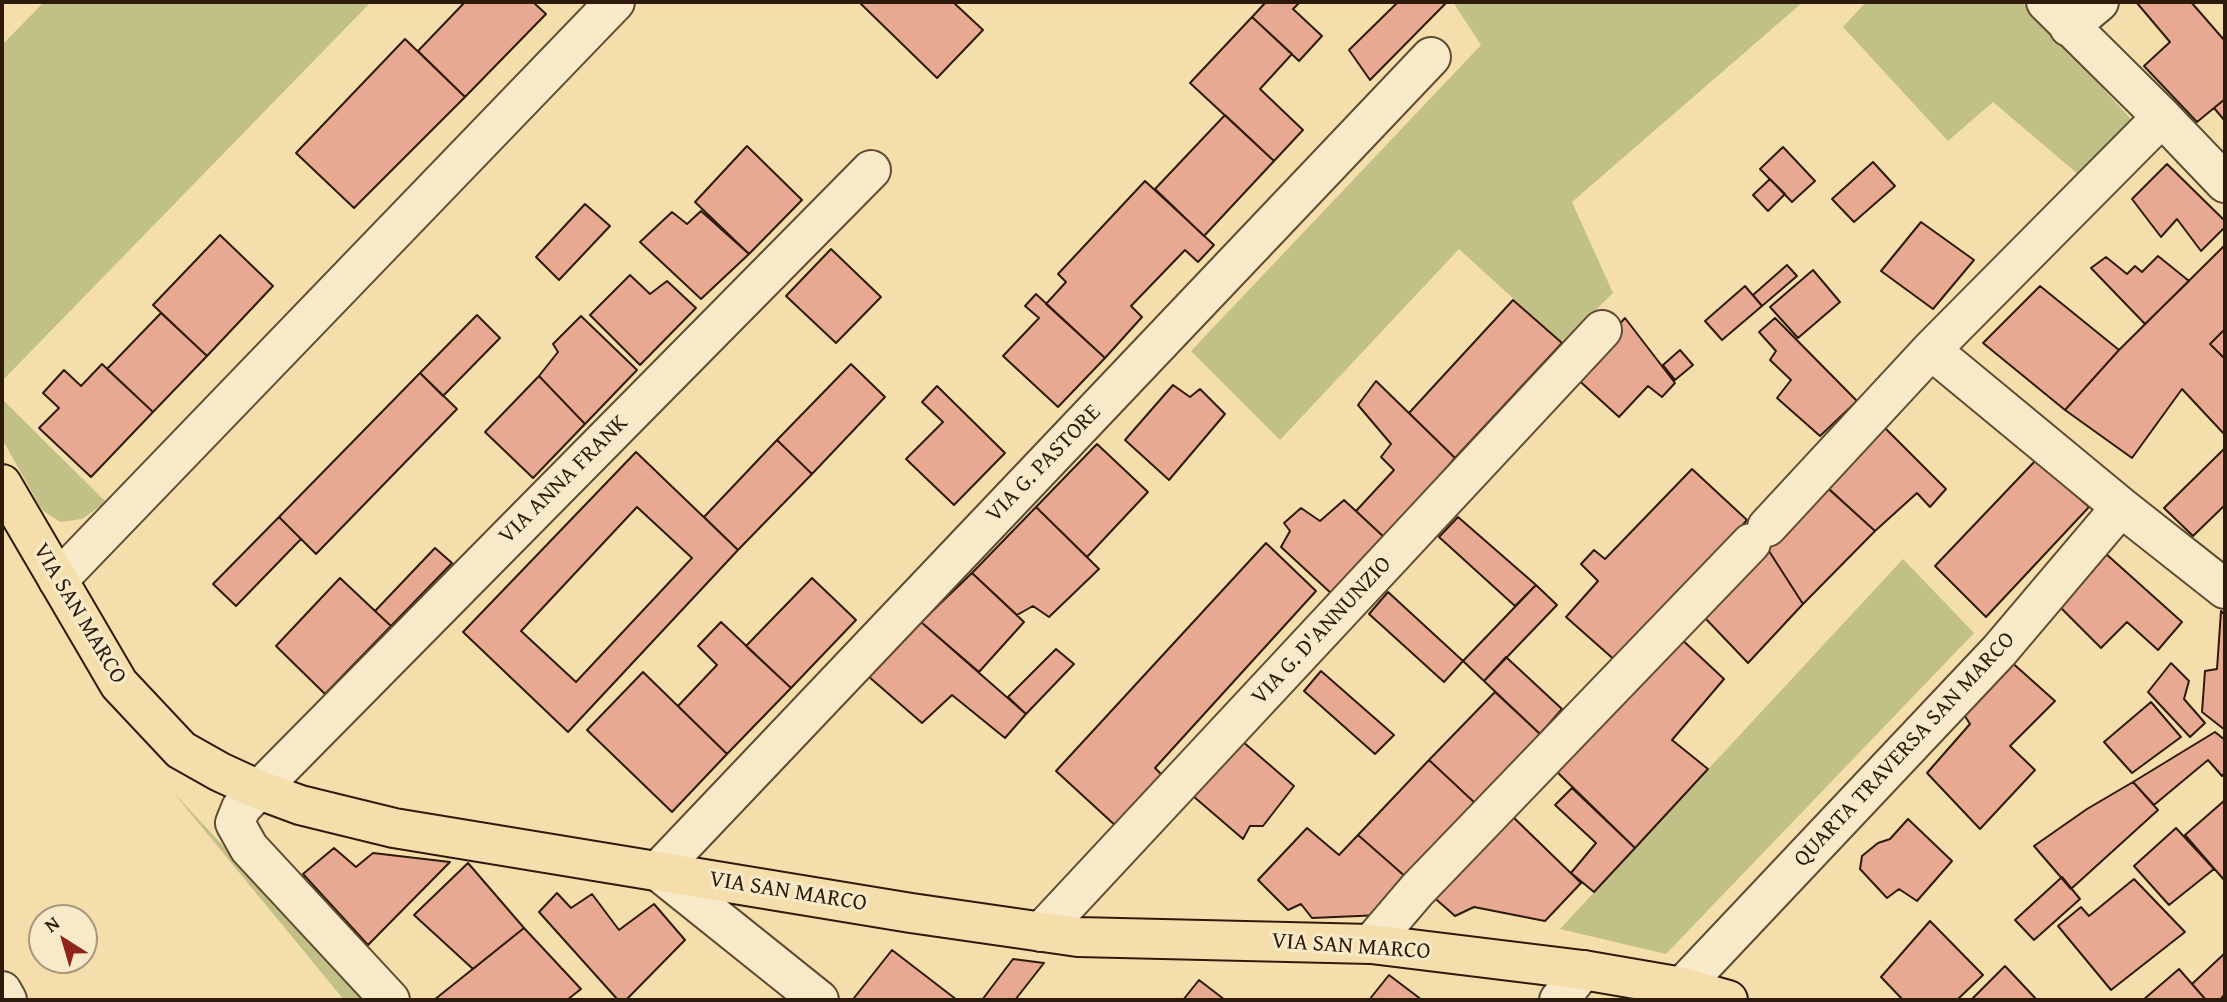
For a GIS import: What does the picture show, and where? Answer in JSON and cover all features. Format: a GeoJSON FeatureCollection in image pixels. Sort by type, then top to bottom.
{"type":"FeatureCollection","features":[{"type":"Feature","properties":{"kind":"main road","name":"VIA SAN MARCO"},"geometry":{"type":"LineString","coordinates":[[2,484],[119,684],[181,750],[257,789],[300,805],[394,828],[1041,932],[1078,937],[1371,944],[1583,970],[1682,987],[1728,1000]]}},
{"type":"Feature","properties":{"kind":"street"},"geometry":{"type":"LineString","coordinates":[[58,580],[615,2]]}},
{"type":"Feature","properties":{"kind":"street"},"geometry":{"type":"LineString","coordinates":[[2099,2],[2057,14],[2225,183]]}},
{"type":"Feature","properties":{"kind":"street","name":"VIA G. PASTORE"},"geometry":{"type":"LineString","coordinates":[[658,871],[1431,57]]}},
{"type":"Feature","properties":{"kind":"street"},"geometry":{"type":"LineString","coordinates":[[1371,944],[1417,890],[1759,535],[1931,351],[2162,117]]}},
{"type":"Feature","properties":{"kind":"street","name":"VIA ANNA FRANK"},"geometry":{"type":"LineString","coordinates":[[390,1000],[250,848],[235,823],[241,808],[871,170]]}},
{"type":"Feature","properties":{"kind":"street","name":"VIA G. D'ANNUNZIO"},"geometry":{"type":"LineString","coordinates":[[1041,932],[1602,330]]}},
{"type":"Feature","properties":{"kind":"street"},"geometry":{"type":"LineString","coordinates":[[1931,351],[2225,589]]}},
{"type":"Feature","properties":{"kind":"street","name":"QUARTA TRAVERSA SAN MARCO"},"geometry":{"type":"LineString","coordinates":[[1682,987],[2000,651],[2121,507]]}},
{"type":"Feature","properties":{"kind":"street"},"geometry":{"type":"LineString","coordinates":[[658,871],[819,1000]]}},
{"type":"Feature","properties":{"kind":"street"},"geometry":{"type":"LineString","coordinates":[[1559,1000],[1583,970]]}},
{"type":"Feature","properties":{"kind":"street"},"geometry":{"type":"LineString","coordinates":[[2,991],[7,1000]]}},
{"type":"Feature","properties":{"kind":"shaded area"},"geometry":{"type":"Polygon","coordinates":[[[44,2],[371,2],[2,381],[2,45],[44,2]]]}},
{"type":"Feature","properties":{"kind":"shaded area"},"geometry":{"type":"Polygon","coordinates":[[[1453,2],[1803,2],[1572,202],[1613,293],[1562,343],[1459,249],[1280,440],[1191,351],[1481,45],[1453,2]]]}},
{"type":"Feature","properties":{"kind":"shaded area"},"geometry":{"type":"Polygon","coordinates":[[[1866,2],[2022,2],[2133,121],[2079,175],[1993,102],[1948,141],[1843,27],[1866,2]]]}},
{"type":"Feature","properties":{"kind":"shaded area"},"geometry":{"type":"Polygon","coordinates":[[[2,399],[106,502],[82,519],[60,522],[42,510],[2,439],[2,399]]]}},
{"type":"Feature","properties":{"kind":"shaded area"},"geometry":{"type":"Polygon","coordinates":[[[1903,559],[1974,633],[1666,954],[1560,929],[1903,559]]]}},
{"type":"Feature","properties":{"kind":"shaded area"},"geometry":{"type":"Polygon","coordinates":[[[173,792],[367,1000],[344,1000],[173,792]]]}},
{"type":"Feature","properties":{"kind":"building"},"geometry":{"type":"Polygon","coordinates":[[[465,2],[533,2],[546,14],[465,97],[418,51],[465,2]]]}},
{"type":"Feature","properties":{"kind":"building"},"geometry":{"type":"Polygon","coordinates":[[[859,2],[953,2],[983,30],[937,78],[859,2]]]}},
{"type":"Feature","properties":{"kind":"building"},"geometry":{"type":"Polygon","coordinates":[[[1266,2],[1300,2],[1293,9],[1322,36],[1299,61],[1252,17],[1266,2]]]}},
{"type":"Feature","properties":{"kind":"building"},"geometry":{"type":"Polygon","coordinates":[[[1398,2],[1447,2],[1370,80],[1349,50],[1398,2]]]}},
{"type":"Feature","properties":{"kind":"building"},"geometry":{"type":"Polygon","coordinates":[[[2138,2],[2191,2],[2225,41],[2225,99],[2197,122],[2144,66],[2170,42],[2138,2]]]}},
{"type":"Feature","properties":{"kind":"building"},"geometry":{"type":"Polygon","coordinates":[[[1252,17],[1292,54],[1260,89],[1303,130],[1274,161],[1190,83],[1252,17]]]}},
{"type":"Feature","properties":{"kind":"building"},"geometry":{"type":"Polygon","coordinates":[[[405,39],[465,97],[354,208],[296,153],[405,39]]]}},
{"type":"Feature","properties":{"kind":"building"},"geometry":{"type":"Polygon","coordinates":[[[2225,99],[2225,121],[2214,108],[2225,99]]]}},
{"type":"Feature","properties":{"kind":"building"},"geometry":{"type":"Polygon","coordinates":[[[1225,115],[1274,161],[1204,236],[1155,189],[1225,115]]]}},
{"type":"Feature","properties":{"kind":"building"},"geometry":{"type":"Polygon","coordinates":[[[747,146],[802,200],[749,254],[695,202],[747,146]]]}},
{"type":"Feature","properties":{"kind":"building"},"geometry":{"type":"Polygon","coordinates":[[[1783,147],[1815,181],[1792,202],[1760,169],[1783,147]]]}},
{"type":"Feature","properties":{"kind":"building"},"geometry":{"type":"Polygon","coordinates":[[[1873,162],[1895,186],[1854,222],[1832,199],[1873,162]]]}},
{"type":"Feature","properties":{"kind":"building"},"geometry":{"type":"Polygon","coordinates":[[[2167,164],[2225,221],[2225,227],[2201,251],[2177,219],[2161,237],[2132,199],[2167,164]]]}},
{"type":"Feature","properties":{"kind":"building"},"geometry":{"type":"Polygon","coordinates":[[[1770,179],[1785,194],[1768,211],[1753,195],[1770,179]]]}},
{"type":"Feature","properties":{"kind":"building"},"geometry":{"type":"Polygon","coordinates":[[[1145,181],[1214,245],[1198,262],[1185,250],[1131,306],[1142,317],[1105,358],[1046,304],[1066,282],[1058,274],[1145,181]]]}},
{"type":"Feature","properties":{"kind":"building"},"geometry":{"type":"Polygon","coordinates":[[[585,204],[610,226],[559,280],[536,257],[585,204]]]}},
{"type":"Feature","properties":{"kind":"building"},"geometry":{"type":"Polygon","coordinates":[[[701,211],[749,254],[701,299],[640,242],[672,212],[687,224],[701,211]]]}},
{"type":"Feature","properties":{"kind":"building"},"geometry":{"type":"Polygon","coordinates":[[[1921,222],[1974,260],[1933,309],[1881,271],[1921,222]]]}},
{"type":"Feature","properties":{"kind":"building"},"geometry":{"type":"Polygon","coordinates":[[[220,235],[273,286],[207,356],[153,305],[220,235]]]}},
{"type":"Feature","properties":{"kind":"building"},"geometry":{"type":"Polygon","coordinates":[[[2225,245],[2225,329],[2210,344],[2225,359],[2225,435],[2182,389],[2132,458],[2065,410],[2119,350],[2225,245]]]}},
{"type":"Feature","properties":{"kind":"building"},"geometry":{"type":"Polygon","coordinates":[[[831,249],[881,297],[836,343],[786,296],[831,249]]]}},
{"type":"Feature","properties":{"kind":"building"},"geometry":{"type":"Polygon","coordinates":[[[2158,256],[2189,281],[2145,324],[2091,268],[2106,257],[2127,274],[2135,266],[2142,272],[2158,256]]]}},
{"type":"Feature","properties":{"kind":"building"},"geometry":{"type":"Polygon","coordinates":[[[1787,265],[1797,276],[1762,306],[1753,295],[1787,265]]]}},
{"type":"Feature","properties":{"kind":"building"},"geometry":{"type":"Polygon","coordinates":[[[1813,270],[1840,302],[1798,338],[1770,307],[1813,270]]]}},
{"type":"Feature","properties":{"kind":"building"},"geometry":{"type":"Polygon","coordinates":[[[630,275],[650,294],[667,281],[696,308],[640,365],[590,315],[630,275]]]}},
{"type":"Feature","properties":{"kind":"building"},"geometry":{"type":"Polygon","coordinates":[[[1745,286],[1762,306],[1722,340],[1705,321],[1745,286]]]}},
{"type":"Feature","properties":{"kind":"building"},"geometry":{"type":"Polygon","coordinates":[[[2040,286],[2119,350],[2065,410],[1983,343],[2040,286]]]}},
{"type":"Feature","properties":{"kind":"building"},"geometry":{"type":"Polygon","coordinates":[[[1036,294],[1105,358],[1058,407],[1003,356],[1039,318],[1025,306],[1036,294]]]}},
{"type":"Feature","properties":{"kind":"building"},"geometry":{"type":"Polygon","coordinates":[[[1513,300],[1562,343],[1455,458],[1409,413],[1513,300]]]}},
{"type":"Feature","properties":{"kind":"building"},"geometry":{"type":"Polygon","coordinates":[[[161,313],[207,356],[153,412],[107,369],[161,313]]]}},
{"type":"Feature","properties":{"kind":"building"},"geometry":{"type":"Polygon","coordinates":[[[477,315],[500,338],[443,396],[420,373],[477,315]]]}},
{"type":"Feature","properties":{"kind":"building"},"geometry":{"type":"Polygon","coordinates":[[[581,316],[637,370],[585,424],[539,376],[558,352],[553,344],[581,316]]]}},
{"type":"Feature","properties":{"kind":"building"},"geometry":{"type":"Polygon","coordinates":[[[1625,318],[1675,383],[1662,397],[1648,386],[1619,417],[1573,375],[1625,318]]]}},
{"type":"Feature","properties":{"kind":"building"},"geometry":{"type":"Polygon","coordinates":[[[1775,318],[1857,401],[1820,436],[1777,398],[1791,380],[1770,360],[1776,351],[1759,332],[1775,318]]]}},
{"type":"Feature","properties":{"kind":"building"},"geometry":{"type":"Polygon","coordinates":[[[2225,329],[2225,359],[2210,344],[2225,329]]]}},
{"type":"Feature","properties":{"kind":"building"},"geometry":{"type":"Polygon","coordinates":[[[1680,350],[1693,365],[1675,380],[1663,365],[1680,350]]]}},
{"type":"Feature","properties":{"kind":"building"},"geometry":{"type":"Polygon","coordinates":[[[102,364],[153,412],[91,477],[39,428],[59,408],[43,393],[64,370],[81,386],[102,364]]]}},
{"type":"Feature","properties":{"kind":"building"},"geometry":{"type":"Polygon","coordinates":[[[851,364],[885,397],[812,474],[777,440],[851,364]]]}},
{"type":"Feature","properties":{"kind":"building"},"geometry":{"type":"Polygon","coordinates":[[[420,373],[457,409],[316,554],[279,517],[420,373]]]}},
{"type":"Feature","properties":{"kind":"building"},"geometry":{"type":"Polygon","coordinates":[[[539,376],[585,424],[533,478],[485,432],[539,376]]]}},
{"type":"Feature","properties":{"kind":"building"},"geometry":{"type":"Polygon","coordinates":[[[1376,381],[1455,458],[1386,539],[1356,511],[1394,470],[1381,457],[1391,444],[1358,405],[1376,381]]]}},
{"type":"Feature","properties":{"kind":"building"},"geometry":{"type":"Polygon","coordinates":[[[1173,385],[1190,397],[1200,389],[1225,414],[1169,480],[1125,440],[1173,385]]]}},
{"type":"Feature","properties":{"kind":"building"},"geometry":{"type":"Polygon","coordinates":[[[937,386],[1005,453],[954,505],[906,459],[943,422],[922,402],[937,386]]]}},
{"type":"Feature","properties":{"kind":"building"},"geometry":{"type":"Polygon","coordinates":[[[1884,427],[1946,489],[1930,507],[1917,493],[1875,531],[1822,483],[1884,427]]]}},
{"type":"Feature","properties":{"kind":"building"},"geometry":{"type":"Polygon","coordinates":[[[777,440],[812,474],[738,550],[704,517],[777,440]]]}},
{"type":"Feature","properties":{"kind":"building"},"geometry":{"type":"Polygon","coordinates":[[[1097,444],[1148,492],[1087,557],[1036,507],[1097,444]]]}},
{"type":"Feature","properties":{"kind":"building"},"geometry":{"type":"Polygon","coordinates":[[[2225,448],[2225,505],[2193,536],[2164,508],[2225,448]]]}},
{"type":"Feature","properties":{"kind":"building"},"geometry":{"type":"Polygon","coordinates":[[[636,452],[738,550],[568,732],[463,632],[636,452]],[[637,507],[521,631],[576,682],[692,558],[637,507]]]}},
{"type":"Feature","properties":{"kind":"building"},"geometry":{"type":"Polygon","coordinates":[[[2036,460],[2089,507],[1986,617],[1935,566],[2036,460]]]}},
{"type":"Feature","properties":{"kind":"building"},"geometry":{"type":"Polygon","coordinates":[[[1692,469],[1747,520],[1618,663],[1566,617],[1598,581],[1581,564],[1594,550],[1605,559],[1692,469]]]}},
{"type":"Feature","properties":{"kind":"building"},"geometry":{"type":"Polygon","coordinates":[[[1828,488],[1875,531],[1803,604],[1767,548],[1828,488]]]}},
{"type":"Feature","properties":{"kind":"building"},"geometry":{"type":"Polygon","coordinates":[[[1344,500],[1386,539],[1333,595],[1281,547],[1290,531],[1284,523],[1301,508],[1320,521],[1344,500]]]}},
{"type":"Feature","properties":{"kind":"building"},"geometry":{"type":"Polygon","coordinates":[[[1036,507],[1099,569],[1049,617],[1033,606],[1017,615],[972,573],[1036,507]]]}},
{"type":"Feature","properties":{"kind":"building"},"geometry":{"type":"Polygon","coordinates":[[[279,517],[301,539],[236,606],[213,584],[279,517]]]}},
{"type":"Feature","properties":{"kind":"building"},"geometry":{"type":"Polygon","coordinates":[[[1458,517],[1536,585],[1515,606],[1439,537],[1458,517]]]}},
{"type":"Feature","properties":{"kind":"building"},"geometry":{"type":"Polygon","coordinates":[[[1266,543],[1316,591],[1155,768],[1165,778],[1117,827],[1056,771],[1266,543]]]}},
{"type":"Feature","properties":{"kind":"building"},"geometry":{"type":"Polygon","coordinates":[[[435,548],[452,563],[391,626],[375,611],[435,548]]]}},
{"type":"Feature","properties":{"kind":"building"},"geometry":{"type":"Polygon","coordinates":[[[1767,548],[1803,604],[1748,663],[1705,618],[1767,548]]]}},
{"type":"Feature","properties":{"kind":"building"},"geometry":{"type":"Polygon","coordinates":[[[2105,553],[2182,622],[2158,650],[2127,622],[2101,648],[2059,606],[2105,553]]]}},
{"type":"Feature","properties":{"kind":"building"},"geometry":{"type":"Polygon","coordinates":[[[972,573],[1024,622],[979,672],[921,622],[972,573]]]}},
{"type":"Feature","properties":{"kind":"building"},"geometry":{"type":"Polygon","coordinates":[[[340,578],[391,626],[325,694],[276,646],[340,578]]]}},
{"type":"Feature","properties":{"kind":"building"},"geometry":{"type":"Polygon","coordinates":[[[812,578],[856,620],[791,688],[746,646],[812,578]]]}},
{"type":"Feature","properties":{"kind":"building"},"geometry":{"type":"Polygon","coordinates":[[[1536,585],[1557,605],[1484,681],[1463,661],[1536,585]]]}},
{"type":"Feature","properties":{"kind":"building"},"geometry":{"type":"Polygon","coordinates":[[[1388,592],[1463,661],[1444,682],[1369,614],[1388,592]]]}},
{"type":"Feature","properties":{"kind":"building"},"geometry":{"type":"Polygon","coordinates":[[[2221,611],[2225,615],[2225,730],[2202,712],[2205,671],[2217,669],[2221,611]]]}},
{"type":"Feature","properties":{"kind":"building"},"geometry":{"type":"Polygon","coordinates":[[[721,622],[791,688],[727,754],[678,706],[717,665],[698,646],[721,622]]]}},
{"type":"Feature","properties":{"kind":"building"},"geometry":{"type":"Polygon","coordinates":[[[921,622],[1026,714],[1005,738],[952,695],[922,723],[868,676],[921,622]]]}},
{"type":"Feature","properties":{"kind":"building"},"geometry":{"type":"Polygon","coordinates":[[[1677,635],[1724,679],[1672,740],[1708,769],[1635,848],[1555,770],[1677,635]]]}},
{"type":"Feature","properties":{"kind":"building"},"geometry":{"type":"Polygon","coordinates":[[[1056,649],[1074,664],[1026,714],[1008,697],[1056,649]]]}},
{"type":"Feature","properties":{"kind":"building"},"geometry":{"type":"Polygon","coordinates":[[[1999,651],[2055,701],[2010,746],[2035,770],[1980,829],[1927,773],[1970,724],[1954,699],[1999,651]]]}},
{"type":"Feature","properties":{"kind":"building"},"geometry":{"type":"Polygon","coordinates":[[[1506,657],[1562,709],[1540,734],[1484,681],[1506,657]]]}},
{"type":"Feature","properties":{"kind":"building"},"geometry":{"type":"Polygon","coordinates":[[[2171,663],[2189,681],[2184,699],[2205,723],[2190,737],[2148,692],[2171,663]]]}},
{"type":"Feature","properties":{"kind":"building"},"geometry":{"type":"Polygon","coordinates":[[[1321,671],[1394,735],[1375,754],[1304,691],[1321,671]]]}},
{"type":"Feature","properties":{"kind":"building"},"geometry":{"type":"Polygon","coordinates":[[[643,672],[727,754],[672,812],[587,730],[643,672]]]}},
{"type":"Feature","properties":{"kind":"building"},"geometry":{"type":"Polygon","coordinates":[[[1495,692],[1540,734],[1476,804],[1429,760],[1495,692]]]}},
{"type":"Feature","properties":{"kind":"building"},"geometry":{"type":"Polygon","coordinates":[[[2151,702],[2181,737],[2132,773],[2104,742],[2151,702]]]}},
{"type":"Feature","properties":{"kind":"building"},"geometry":{"type":"Polygon","coordinates":[[[2215,732],[2225,740],[2225,773],[2222,776],[2208,760],[2154,805],[2133,782],[2215,732]]]}},
{"type":"Feature","properties":{"kind":"building"},"geometry":{"type":"Polygon","coordinates":[[[1242,741],[1294,786],[1263,826],[1250,826],[1243,839],[1193,796],[1242,741]]]}},
{"type":"Feature","properties":{"kind":"building"},"geometry":{"type":"Polygon","coordinates":[[[1429,760],[1476,804],[1407,878],[1358,835],[1429,760]]]}},
{"type":"Feature","properties":{"kind":"building"},"geometry":{"type":"Polygon","coordinates":[[[2133,782],[2158,810],[2071,889],[2034,846],[2087,809],[2133,782]]]}},
{"type":"Feature","properties":{"kind":"building"},"geometry":{"type":"Polygon","coordinates":[[[1572,788],[1635,848],[1594,892],[1571,873],[1596,843],[1555,805],[1572,788]]]}},
{"type":"Feature","properties":{"kind":"building"},"geometry":{"type":"Polygon","coordinates":[[[2225,800],[2225,881],[2185,835],[2225,800]]]}},
{"type":"Feature","properties":{"kind":"building"},"geometry":{"type":"Polygon","coordinates":[[[1511,815],[1581,883],[1545,921],[1474,907],[1455,916],[1430,894],[1511,815]]]}},
{"type":"Feature","properties":{"kind":"building"},"geometry":{"type":"Polygon","coordinates":[[[1908,819],[1952,861],[1917,901],[1899,889],[1887,898],[1860,869],[1862,856],[1878,843],[1890,839],[1908,819]]]}},
{"type":"Feature","properties":{"kind":"building"},"geometry":{"type":"Polygon","coordinates":[[[1307,828],[1339,855],[1358,835],[1407,878],[1382,915],[1312,918],[1301,904],[1288,910],[1258,880],[1307,828]]]}},
{"type":"Feature","properties":{"kind":"building"},"geometry":{"type":"Polygon","coordinates":[[[2176,828],[2214,869],[2169,905],[2134,866],[2176,828]]]}},
{"type":"Feature","properties":{"kind":"building"},"geometry":{"type":"Polygon","coordinates":[[[334,848],[356,867],[373,853],[450,862],[368,945],[303,874],[334,848]]]}},
{"type":"Feature","properties":{"kind":"building"},"geometry":{"type":"Polygon","coordinates":[[[468,863],[524,928],[473,969],[414,915],[468,863]]]}},
{"type":"Feature","properties":{"kind":"building"},"geometry":{"type":"Polygon","coordinates":[[[2062,877],[2080,899],[2034,940],[2015,920],[2062,877]]]}},
{"type":"Feature","properties":{"kind":"building"},"geometry":{"type":"Polygon","coordinates":[[[2134,879],[2185,932],[2111,990],[2058,926],[2081,907],[2089,916],[2134,879]]]}},
{"type":"Feature","properties":{"kind":"building"},"geometry":{"type":"Polygon","coordinates":[[[557,893],[571,908],[592,894],[619,930],[654,904],[685,940],[626,1000],[618,1000],[539,912],[557,893]]]}},
{"type":"Feature","properties":{"kind":"building"},"geometry":{"type":"Polygon","coordinates":[[[1930,921],[1983,975],[1957,1000],[1903,1000],[1881,977],[1930,921]]]}},
{"type":"Feature","properties":{"kind":"building"},"geometry":{"type":"Polygon","coordinates":[[[524,928],[581,989],[567,1000],[434,1000],[524,928]]]}},
{"type":"Feature","properties":{"kind":"building"},"geometry":{"type":"Polygon","coordinates":[[[892,950],[957,1000],[854,998],[892,950]]]}},
{"type":"Feature","properties":{"kind":"building"},"geometry":{"type":"Polygon","coordinates":[[[2225,953],[2225,994],[2220,1000],[2206,1000],[2192,984],[2225,953]]]}},
{"type":"Feature","properties":{"kind":"building"},"geometry":{"type":"Polygon","coordinates":[[[1013,959],[1044,963],[1015,1000],[982,1000],[1013,959]]]}},
{"type":"Feature","properties":{"kind":"building"},"geometry":{"type":"Polygon","coordinates":[[[2005,966],[2037,1000],[1971,1000],[2005,966]]]}},
{"type":"Feature","properties":{"kind":"building"},"geometry":{"type":"Polygon","coordinates":[[[2179,969],[2206,1000],[2143,1000],[2179,969]]]}},
{"type":"Feature","properties":{"kind":"building"},"geometry":{"type":"Polygon","coordinates":[[[1389,975],[1422,1000],[1369,1000],[1389,975]]]}},
{"type":"Feature","properties":{"kind":"building"},"geometry":{"type":"Polygon","coordinates":[[[1199,980],[1225,1000],[1183,1000],[1199,980]]]}}]}
